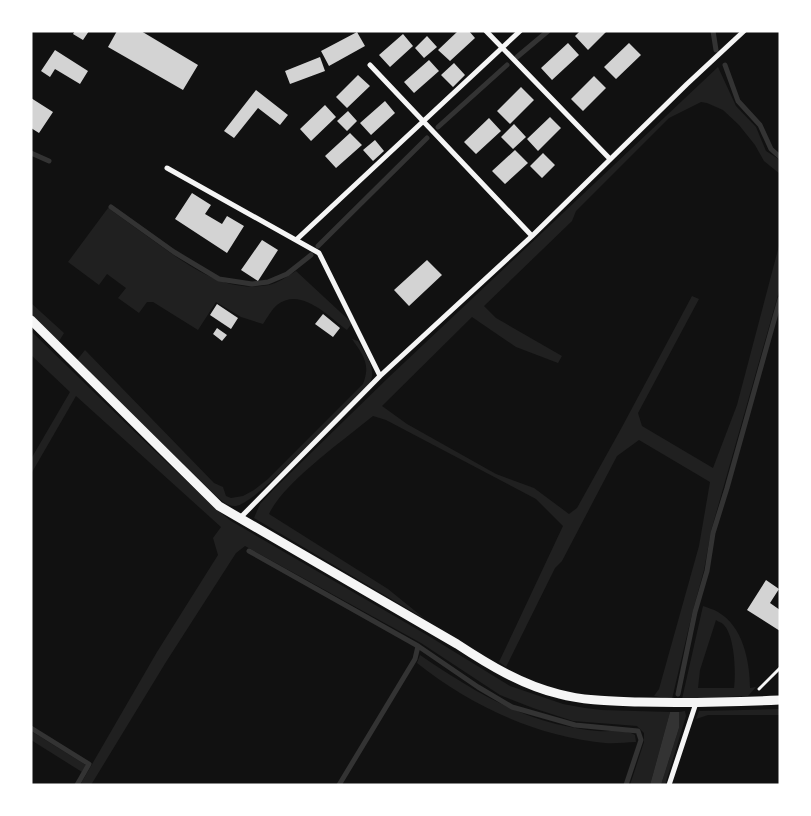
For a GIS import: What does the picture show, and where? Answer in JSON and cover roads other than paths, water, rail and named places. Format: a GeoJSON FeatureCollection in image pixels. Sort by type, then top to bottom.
{"type":"FeatureCollection","features":[{"type":"Feature","properties":{"kind":"street"},"geometry":{"type":"LineString","coordinates":[[486,31],[610,159]]}},
{"type":"Feature","properties":{"kind":"street"},"geometry":{"type":"LineString","coordinates":[[296,240],[520,31]]}},
{"type":"Feature","properties":{"kind":"street"},"geometry":{"type":"LineString","coordinates":[[240,518],[380,376],[532,236],[744,31]]}},
{"type":"Feature","properties":{"kind":"street"},"geometry":{"type":"LineString","coordinates":[[370,66],[532,236]]}},
{"type":"Feature","properties":{"kind":"street"},"geometry":{"type":"LineString","coordinates":[[167,168],[319,253],[380,376]]}},
{"type":"Feature","properties":{"kind":"street"},"geometry":{"type":"LineString","coordinates":[[31,320],[218,506],[457,644],[495,668],[525,683],[559,694],[596,700],[696,703],[780,700]]}},
{"type":"Feature","properties":{"kind":"street"},"geometry":{"type":"LineString","coordinates":[[669,785],[696,703]]}},
{"type":"Feature","properties":{"kind":"waterway"},"geometry":{"type":"LineString","coordinates":[[517,57],[548,31]]}},
{"type":"Feature","properties":{"kind":"waterway"},"geometry":{"type":"LineString","coordinates":[[713,31],[716,50]]}},
{"type":"Feature","properties":{"kind":"waterway"},"geometry":{"type":"LineString","coordinates":[[438,127],[507,65]]}},
{"type":"Feature","properties":{"kind":"waterway"},"geometry":{"type":"LineString","coordinates":[[725,65],[738,101],[760,125],[771,149],[780,157]]}},
{"type":"Feature","properties":{"kind":"waterway"},"geometry":{"type":"LineString","coordinates":[[318,246],[427,138]]}},
{"type":"Feature","properties":{"kind":"waterway"},"geometry":{"type":"LineString","coordinates":[[31,153],[49,161]]}},
{"type":"Feature","properties":{"kind":"waterway"},"geometry":{"type":"LineString","coordinates":[[111,207],[174,252],[219,279],[252,284],[268,282],[287,274],[311,255]]}},
{"type":"Feature","properties":{"kind":"waterway"},"geometry":{"type":"LineString","coordinates":[[678,694],[695,612],[707,571],[713,533],[780,299]]}},
{"type":"Feature","properties":{"kind":"waterway"},"geometry":{"type":"LineString","coordinates":[[249,551],[418,646],[478,687],[512,707],[575,725],[638,731],[641,740],[626,785]]}},
{"type":"Feature","properties":{"kind":"waterway"},"geometry":{"type":"LineString","coordinates":[[339,785],[415,659],[418,646]]}},
{"type":"Feature","properties":{"kind":"waterway"},"geometry":{"type":"LineString","coordinates":[[31,728],[89,764],[77,785]]}}]}
